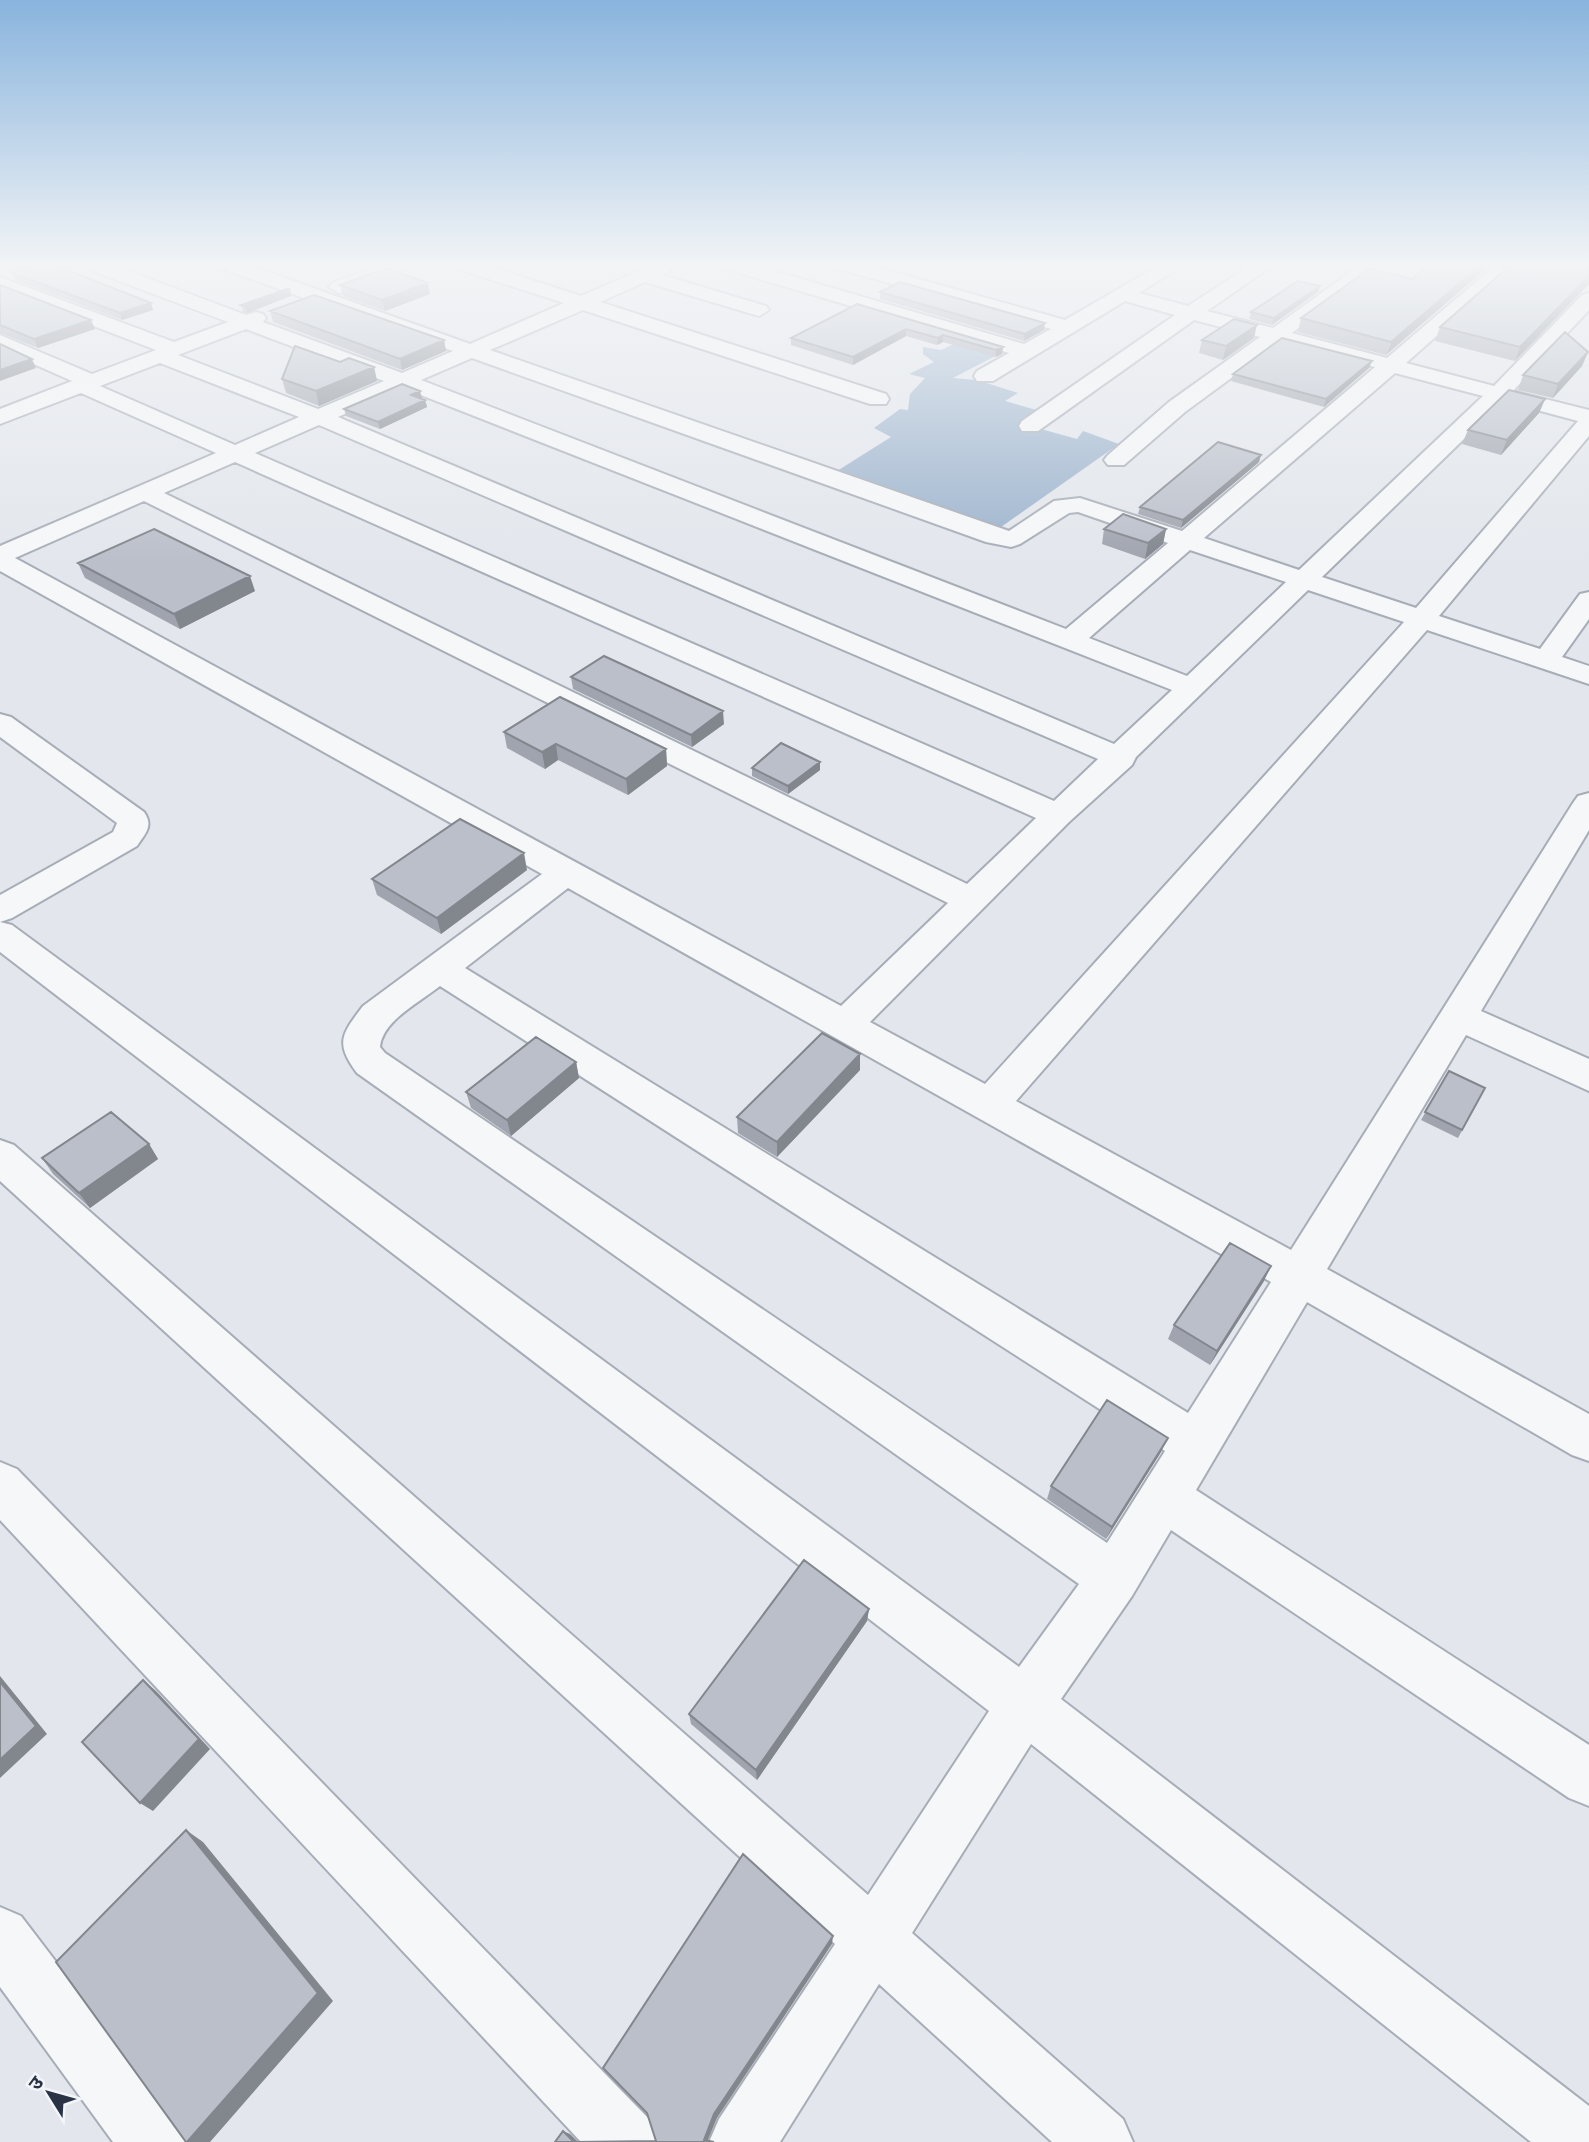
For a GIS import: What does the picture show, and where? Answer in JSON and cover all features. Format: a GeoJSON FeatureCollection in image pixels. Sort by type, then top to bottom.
{"type":"FeatureCollection","features":[{"type":"Feature","properties":{"kind":"street"},"geometry":{"type":"LineString","coordinates":[[44,363],[234,453],[1058,816]]}},
{"type":"Feature","properties":{"kind":"street"},"geometry":{"type":"LineString","coordinates":[[0,416],[137,363]]}},
{"type":"Feature","properties":{"kind":"street"},"geometry":{"type":"LineString","coordinates":[[192,363],[1121,758]]}},
{"type":"Feature","properties":{"kind":"street"},"geometry":{"type":"LineString","coordinates":[[355,363],[1193,688]]}},
{"type":"Feature","properties":{"kind":"street"},"geometry":{"type":"LineString","coordinates":[[0,557],[445,363]]}},
{"type":"Feature","properties":{"kind":"street"},"geometry":{"type":"LineString","coordinates":[[501,363],[995,537],[1019,536],[1063,506],[1074,503],[1589,675]]}},
{"type":"Feature","properties":{"kind":"street"},"geometry":{"type":"LineString","coordinates":[[767,363],[878,399]]}},
{"type":"Feature","properties":{"kind":"street"},"geometry":{"type":"LineString","coordinates":[[985,376],[1006,363]]}},
{"type":"Feature","properties":{"kind":"street"},"geometry":{"type":"LineString","coordinates":[[1030,426],[1119,363]]}},
{"type":"Feature","properties":{"kind":"street"},"geometry":{"type":"LineString","coordinates":[[1116,460],[1177,407],[1237,363]]}},
{"type":"Feature","properties":{"kind":"street"},"geometry":{"type":"LineString","coordinates":[[988,1106],[1421,619],[1589,420],[1381,363]]}},
{"type":"Feature","properties":{"kind":"street"},"geometry":{"type":"LineString","coordinates":[[1070,640],[1396,363]]}},
{"type":"Feature","properties":{"kind":"street"},"geometry":{"type":"LineString","coordinates":[[843,1026],[1528,363]]}},
{"type":"Feature","properties":{"kind":"street"},"geometry":{"type":"LineString","coordinates":[[144,492],[972,901]]}},
{"type":"Feature","properties":{"kind":"street"},"geometry":{"type":"LineString","coordinates":[[0,557],[566,873],[1300,1276],[1589,1439]]}},
{"type":"Feature","properties":{"kind":"street"},"geometry":{"type":"LineString","coordinates":[[1546,660],[1589,600]]}},
{"type":"Feature","properties":{"kind":"street"},"geometry":{"type":"LineString","coordinates":[[0,723],[133,819],[133,827],[125,839],[0,910]]}},
{"type":"Feature","properties":{"kind":"street"},"geometry":{"type":"LineString","coordinates":[[742,2142],[1025,1705],[1114,1578],[1459,1016],[1581,832]]}},
{"type":"Feature","properties":{"kind":"street"},"geometry":{"type":"LineString","coordinates":[[566,873],[376,1016],[362,1035],[361,1050],[371,1063],[1114,1578]]}},
{"type":"Feature","properties":{"kind":"street"},"geometry":{"type":"LineString","coordinates":[[0,934],[1025,1705],[1583,2142]]}},
{"type":"Feature","properties":{"kind":"street"},"geometry":{"type":"LineString","coordinates":[[438,968],[1196,1444]]}},
{"type":"Feature","properties":{"kind":"street"},"geometry":{"type":"LineString","coordinates":[[1459,1016],[1589,1076]]}},
{"type":"Feature","properties":{"kind":"street"},"geometry":{"type":"LineString","coordinates":[[0,1156],[1100,2142]]}},
{"type":"Feature","properties":{"kind":"street"},"geometry":{"type":"LineString","coordinates":[[0,1485],[626,2142]]}},
{"type":"Feature","properties":{"kind":"street"},"geometry":{"type":"LineString","coordinates":[[1164,1497],[1589,1778]]}},
{"type":"Feature","properties":{"kind":"street"},"geometry":{"type":"LineString","coordinates":[[0,1937],[153,2142]]}},
{"type":"Feature","properties":{"kind":"water"},"geometry":{"type":"Polygon","coordinates":[[[932,363],[982,363],[953,378],[977,380],[1018,393],[1005,401],[1040,411],[1030,426],[1077,439],[1083,431],[1119,444],[1001,527],[837,471],[891,437],[874,428],[900,409],[908,410],[910,394],[925,378],[909,374],[932,363]]]}},
{"type":"Feature","properties":{"kind":"building"},"geometry":{"type":"Polygon","coordinates":[[[0,363],[20,363],[0,370],[0,363]]]}},
{"type":"Feature","properties":{"kind":"building"},"geometry":{"type":"Polygon","coordinates":[[[288,363],[363,363],[374,367],[316,391],[282,379],[288,363]]]}},
{"type":"Feature","properties":{"kind":"building"},"geometry":{"type":"Polygon","coordinates":[[[1248,363],[1370,363],[1326,399],[1233,374],[1248,363]]]}},
{"type":"Feature","properties":{"kind":"building"},"geometry":{"type":"Polygon","coordinates":[[[1535,363],[1578,363],[1558,384],[1523,375],[1535,363]]]}},
{"type":"Feature","properties":{"kind":"building"},"geometry":{"type":"Polygon","coordinates":[[[402,384],[420,391],[411,395],[425,400],[378,422],[344,409],[402,384]]]}},
{"type":"Feature","properties":{"kind":"building"},"geometry":{"type":"Polygon","coordinates":[[[1509,390],[1545,399],[1507,440],[1468,430],[1509,390]]]}},
{"type":"Feature","properties":{"kind":"building"},"geometry":{"type":"Polygon","coordinates":[[[1218,442],[1261,455],[1183,520],[1140,507],[1218,442]]]}},
{"type":"Feature","properties":{"kind":"building"},"geometry":{"type":"Polygon","coordinates":[[[1123,514],[1166,529],[1148,543],[1104,529],[1123,514]]]}},
{"type":"Feature","properties":{"kind":"building"},"geometry":{"type":"Polygon","coordinates":[[[154,529],[250,576],[174,614],[78,563],[154,529]]]}},
{"type":"Feature","properties":{"kind":"building"},"geometry":{"type":"Polygon","coordinates":[[[604,656],[723,711],[691,735],[571,677],[604,656]]]}},
{"type":"Feature","properties":{"kind":"building"},"geometry":{"type":"Polygon","coordinates":[[[560,697],[666,749],[626,779],[556,744],[542,752],[504,732],[560,697]]]}},
{"type":"Feature","properties":{"kind":"building"},"geometry":{"type":"Polygon","coordinates":[[[781,743],[820,762],[788,786],[752,768],[781,743]]]}},
{"type":"Feature","properties":{"kind":"building"},"geometry":{"type":"Polygon","coordinates":[[[460,819],[524,853],[437,918],[372,879],[460,819]]]}},
{"type":"Feature","properties":{"kind":"building"},"geometry":{"type":"Polygon","coordinates":[[[822,1033],[860,1054],[777,1142],[737,1117],[822,1033]]]}},
{"type":"Feature","properties":{"kind":"building"},"geometry":{"type":"Polygon","coordinates":[[[536,1037],[576,1062],[507,1120],[466,1092],[536,1037]]]}},
{"type":"Feature","properties":{"kind":"building"},"geometry":{"type":"Polygon","coordinates":[[[1449,1071],[1485,1088],[1462,1130],[1425,1112],[1449,1071]]]}},
{"type":"Feature","properties":{"kind":"building"},"geometry":{"type":"Polygon","coordinates":[[[111,1112],[149,1144],[79,1193],[42,1158],[111,1112]]]}},
{"type":"Feature","properties":{"kind":"building"},"geometry":{"type":"Polygon","coordinates":[[[1230,1243],[1271,1266],[1217,1351],[1174,1325],[1230,1243]]]}},
{"type":"Feature","properties":{"kind":"building"},"geometry":{"type":"Polygon","coordinates":[[[1107,1400],[1168,1438],[1112,1527],[1051,1486],[1107,1400]]]}},
{"type":"Feature","properties":{"kind":"building"},"geometry":{"type":"Polygon","coordinates":[[[804,1560],[869,1609],[756,1770],[689,1714],[804,1560]]]}},
{"type":"Feature","properties":{"kind":"building"},"geometry":{"type":"Polygon","coordinates":[[[143,1680],[199,1739],[140,1803],[82,1742],[143,1680]]]}},
{"type":"Feature","properties":{"kind":"building"},"geometry":{"type":"Polygon","coordinates":[[[0,1682],[36,1726],[0,1760],[0,1682]]]}},
{"type":"Feature","properties":{"kind":"building"},"geometry":{"type":"Polygon","coordinates":[[[186,1830],[318,1993],[187,2142],[56,1962],[186,1830]]]}},
{"type":"Feature","properties":{"kind":"building"},"geometry":{"type":"Polygon","coordinates":[[[743,1854],[833,1936],[714,2114],[704,2140],[714,2142],[574,2142],[656,2141],[647,2113],[603,2068],[743,1854]]]}},
{"type":"Feature","properties":{"kind":"building"},"geometry":{"type":"Polygon","coordinates":[[[563,2131],[574,2142],[555,2142],[563,2131]]]}}]}
